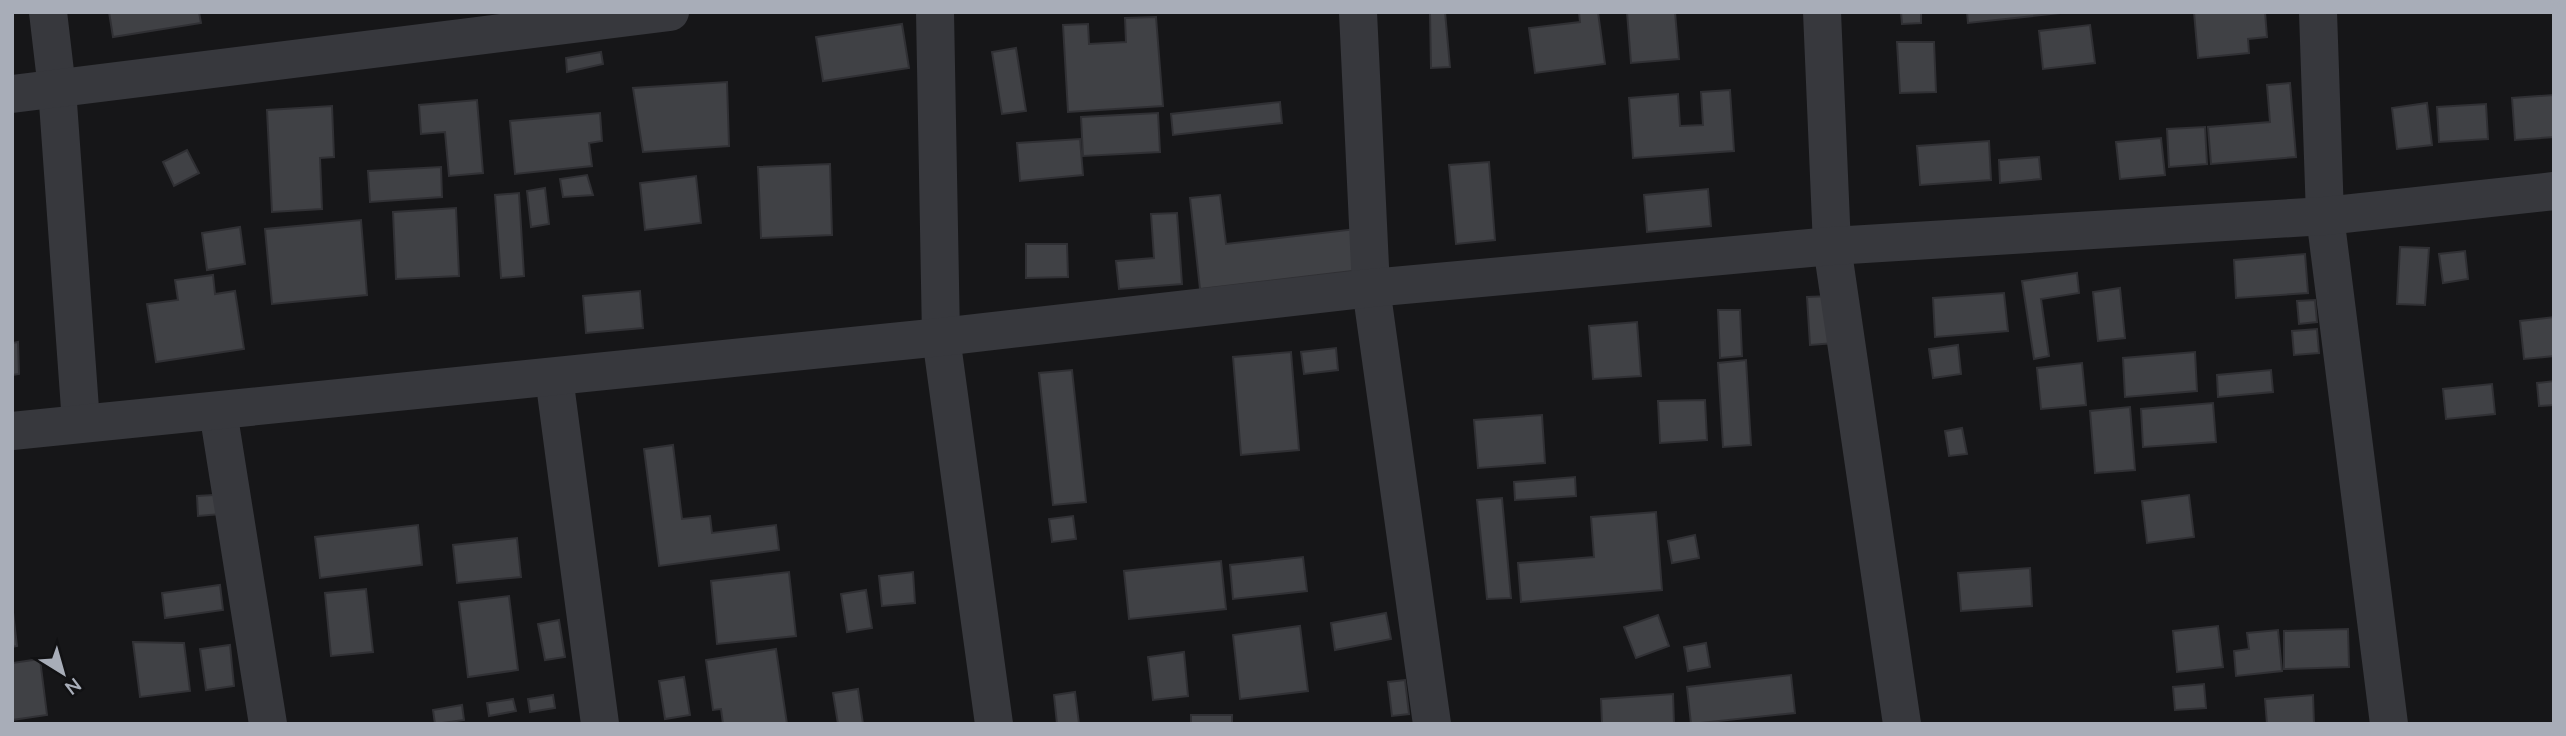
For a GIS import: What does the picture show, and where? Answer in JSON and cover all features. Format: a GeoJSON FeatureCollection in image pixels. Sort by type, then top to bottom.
{"type":"FeatureCollection","features":[{"type":"Feature","properties":{"kind":"street"},"geometry":{"type":"LineString","coordinates":[[48,12],[57,89],[81,423]]}},
{"type":"Feature","properties":{"kind":"street"},"geometry":{"type":"LineString","coordinates":[[12,94],[670,12]]}},
{"type":"Feature","properties":{"kind":"street"},"geometry":{"type":"LineString","coordinates":[[935,12],[941,337],[994,724]]}},
{"type":"Feature","properties":{"kind":"street"},"geometry":{"type":"LineString","coordinates":[[1359,12],[1371,288],[1433,724]]}},
{"type":"Feature","properties":{"kind":"street"},"geometry":{"type":"LineString","coordinates":[[1822,12],[1832,246],[1902,724]]}},
{"type":"Feature","properties":{"kind":"street"},"geometry":{"type":"LineString","coordinates":[[2318,12],[2325,216],[2389,724]]}},
{"type":"Feature","properties":{"kind":"street"},"geometry":{"type":"LineString","coordinates":[[12,431],[941,337],[1371,288],[1832,246],[2325,216],[2554,191]]}},
{"type":"Feature","properties":{"kind":"street"},"geometry":{"type":"LineString","coordinates":[[554,377],[600,724]]}},
{"type":"Feature","properties":{"kind":"street"},"geometry":{"type":"LineString","coordinates":[[218,411],[268,724]]}},
{"type":"Feature","properties":{"kind":"building"},"geometry":{"type":"Polygon","coordinates":[[[109,12],[199,12],[201,23],[113,37],[109,12]]]}},
{"type":"Feature","properties":{"kind":"building"},"geometry":{"type":"Polygon","coordinates":[[[1430,12],[1445,12],[1450,67],[1431,68],[1430,12]]]}},
{"type":"Feature","properties":{"kind":"building"},"geometry":{"type":"Polygon","coordinates":[[[1579,12],[1598,12],[1605,64],[1535,73],[1529,28],[1580,22],[1579,12]]]}},
{"type":"Feature","properties":{"kind":"building"},"geometry":{"type":"Polygon","coordinates":[[[1627,12],[1675,12],[1679,59],[1631,63],[1627,12]]]}},
{"type":"Feature","properties":{"kind":"building"},"geometry":{"type":"Polygon","coordinates":[[[1901,12],[1921,12],[1921,23],[1902,24],[1901,12]]]}},
{"type":"Feature","properties":{"kind":"building"},"geometry":{"type":"Polygon","coordinates":[[[1967,12],[2070,12],[1968,23],[1967,12]]]}},
{"type":"Feature","properties":{"kind":"building"},"geometry":{"type":"Polygon","coordinates":[[[2194,12],[2265,12],[2267,37],[2248,39],[2249,53],[2198,58],[2194,12]]]}},
{"type":"Feature","properties":{"kind":"building"},"geometry":{"type":"Polygon","coordinates":[[[1156,17],[1163,106],[1068,112],[1063,25],[1088,24],[1089,44],[1126,42],[1125,18],[1156,17]]]}},
{"type":"Feature","properties":{"kind":"building"},"geometry":{"type":"Polygon","coordinates":[[[902,24],[909,68],[823,81],[816,37],[902,24]]]}},
{"type":"Feature","properties":{"kind":"building"},"geometry":{"type":"Polygon","coordinates":[[[2090,25],[2095,63],[2043,69],[2039,31],[2090,25]]]}},
{"type":"Feature","properties":{"kind":"building"},"geometry":{"type":"Polygon","coordinates":[[[1897,42],[1934,42],[1936,92],[1900,93],[1897,42]]]}},
{"type":"Feature","properties":{"kind":"building"},"geometry":{"type":"Polygon","coordinates":[[[1016,48],[1026,111],[1002,114],[992,52],[1016,48]]]}},
{"type":"Feature","properties":{"kind":"building"},"geometry":{"type":"Polygon","coordinates":[[[601,52],[603,64],[567,72],[566,58],[601,52]]]}},
{"type":"Feature","properties":{"kind":"building"},"geometry":{"type":"Polygon","coordinates":[[[727,82],[729,146],[643,152],[633,88],[727,82]]]}},
{"type":"Feature","properties":{"kind":"building"},"geometry":{"type":"Polygon","coordinates":[[[2290,83],[2296,157],[2211,164],[2208,127],[2270,122],[2267,85],[2290,83]]]}},
{"type":"Feature","properties":{"kind":"building"},"geometry":{"type":"Polygon","coordinates":[[[1730,90],[1734,151],[1633,158],[1629,98],[1678,94],[1680,126],[1703,125],[1701,92],[1730,90]]]}},
{"type":"Feature","properties":{"kind":"building"},"geometry":{"type":"Polygon","coordinates":[[[2554,95],[2554,137],[2515,140],[2512,98],[2554,95]]]}},
{"type":"Feature","properties":{"kind":"building"},"geometry":{"type":"Polygon","coordinates":[[[477,100],[483,173],[449,176],[445,132],[421,134],[419,105],[477,100]]]}},
{"type":"Feature","properties":{"kind":"building"},"geometry":{"type":"Polygon","coordinates":[[[1280,102],[1282,123],[1173,135],[1171,114],[1280,102]]]}},
{"type":"Feature","properties":{"kind":"building"},"geometry":{"type":"Polygon","coordinates":[[[2427,103],[2432,145],[2397,149],[2392,108],[2427,103]]]}},
{"type":"Feature","properties":{"kind":"building"},"geometry":{"type":"Polygon","coordinates":[[[2486,104],[2488,139],[2439,142],[2437,107],[2486,104]]]}},
{"type":"Feature","properties":{"kind":"building"},"geometry":{"type":"Polygon","coordinates":[[[332,106],[334,157],[320,158],[322,209],[272,212],[267,110],[332,106]]]}},
{"type":"Feature","properties":{"kind":"building"},"geometry":{"type":"Polygon","coordinates":[[[600,113],[602,141],[589,143],[592,166],[515,174],[510,121],[600,113]]]}},
{"type":"Feature","properties":{"kind":"building"},"geometry":{"type":"Polygon","coordinates":[[[1158,113],[1160,152],[1083,156],[1081,117],[1158,113]]]}},
{"type":"Feature","properties":{"kind":"building"},"geometry":{"type":"Polygon","coordinates":[[[2205,127],[2207,164],[2169,167],[2167,129],[2205,127]]]}},
{"type":"Feature","properties":{"kind":"building"},"geometry":{"type":"Polygon","coordinates":[[[2161,138],[2165,175],[2120,179],[2116,142],[2161,138]]]}},
{"type":"Feature","properties":{"kind":"building"},"geometry":{"type":"Polygon","coordinates":[[[1080,139],[1083,175],[1020,181],[1017,143],[1080,139]]]}},
{"type":"Feature","properties":{"kind":"building"},"geometry":{"type":"Polygon","coordinates":[[[1989,141],[1991,180],[1920,185],[1917,146],[1989,141]]]}},
{"type":"Feature","properties":{"kind":"building"},"geometry":{"type":"Polygon","coordinates":[[[187,150],[199,173],[174,186],[163,162],[187,150]]]}},
{"type":"Feature","properties":{"kind":"building"},"geometry":{"type":"Polygon","coordinates":[[[2039,157],[2041,179],[2000,183],[1999,160],[2039,157]]]}},
{"type":"Feature","properties":{"kind":"building"},"geometry":{"type":"Polygon","coordinates":[[[1489,162],[1495,240],[1456,244],[1449,165],[1489,162]]]}},
{"type":"Feature","properties":{"kind":"building"},"geometry":{"type":"Polygon","coordinates":[[[830,164],[832,235],[761,238],[758,167],[830,164]]]}},
{"type":"Feature","properties":{"kind":"building"},"geometry":{"type":"Polygon","coordinates":[[[441,167],[442,197],[370,202],[368,171],[441,167]]]}},
{"type":"Feature","properties":{"kind":"building"},"geometry":{"type":"Polygon","coordinates":[[[587,175],[593,195],[563,197],[560,179],[587,175]]]}},
{"type":"Feature","properties":{"kind":"building"},"geometry":{"type":"Polygon","coordinates":[[[696,176],[701,223],[645,230],[640,183],[696,176]]]}},
{"type":"Feature","properties":{"kind":"building"},"geometry":{"type":"Polygon","coordinates":[[[545,188],[549,224],[531,227],[527,191],[545,188]]]}},
{"type":"Feature","properties":{"kind":"building"},"geometry":{"type":"Polygon","coordinates":[[[1708,189],[1711,226],[1647,232],[1644,195],[1708,189]]]}},
{"type":"Feature","properties":{"kind":"building"},"geometry":{"type":"Polygon","coordinates":[[[519,193],[524,276],[501,278],[495,195],[519,193]]]}},
{"type":"Feature","properties":{"kind":"building"},"geometry":{"type":"Polygon","coordinates":[[[1220,195],[1226,244],[1356,229],[1361,270],[1200,289],[1190,198],[1220,195]]]}},
{"type":"Feature","properties":{"kind":"building"},"geometry":{"type":"Polygon","coordinates":[[[456,208],[459,276],[396,279],[393,212],[456,208]]]}},
{"type":"Feature","properties":{"kind":"building"},"geometry":{"type":"Polygon","coordinates":[[[1177,213],[1182,284],[1119,289],[1116,261],[1154,258],[1151,214],[1177,213]]]}},
{"type":"Feature","properties":{"kind":"building"},"geometry":{"type":"Polygon","coordinates":[[[361,220],[367,295],[272,304],[265,229],[361,220]]]}},
{"type":"Feature","properties":{"kind":"building"},"geometry":{"type":"Polygon","coordinates":[[[240,227],[245,264],[207,270],[202,233],[240,227]]]}},
{"type":"Feature","properties":{"kind":"building"},"geometry":{"type":"Polygon","coordinates":[[[1026,244],[1067,244],[1068,277],[1026,278],[1026,244]]]}},
{"type":"Feature","properties":{"kind":"building"},"geometry":{"type":"Polygon","coordinates":[[[2400,247],[2429,248],[2425,305],[2397,304],[2400,247]]]}},
{"type":"Feature","properties":{"kind":"building"},"geometry":{"type":"Polygon","coordinates":[[[2465,251],[2468,279],[2443,283],[2439,254],[2465,251]]]}},
{"type":"Feature","properties":{"kind":"building"},"geometry":{"type":"Polygon","coordinates":[[[2305,254],[2308,293],[2236,298],[2234,260],[2305,254]]]}},
{"type":"Feature","properties":{"kind":"building"},"geometry":{"type":"Polygon","coordinates":[[[2077,273],[2079,293],[2041,299],[2049,356],[2034,359],[2022,281],[2077,273]]]}},
{"type":"Feature","properties":{"kind":"building"},"geometry":{"type":"Polygon","coordinates":[[[213,275],[215,294],[235,291],[244,349],[156,362],[147,304],[178,300],[175,280],[213,275]]]}},
{"type":"Feature","properties":{"kind":"building"},"geometry":{"type":"Polygon","coordinates":[[[2120,288],[2125,338],[2098,341],[2093,292],[2120,288]]]}},
{"type":"Feature","properties":{"kind":"building"},"geometry":{"type":"Polygon","coordinates":[[[640,291],[643,328],[586,333],[583,296],[640,291]]]}},
{"type":"Feature","properties":{"kind":"building"},"geometry":{"type":"Polygon","coordinates":[[[2004,293],[2008,331],[1935,337],[1933,298],[2004,293]]]}},
{"type":"Feature","properties":{"kind":"building"},"geometry":{"type":"Polygon","coordinates":[[[1831,296],[1835,343],[1810,345],[1807,297],[1831,296]]]}},
{"type":"Feature","properties":{"kind":"building"},"geometry":{"type":"Polygon","coordinates":[[[2315,300],[2317,322],[2299,324],[2297,301],[2315,300]]]}},
{"type":"Feature","properties":{"kind":"building"},"geometry":{"type":"Polygon","coordinates":[[[1718,310],[1740,310],[1742,356],[1720,358],[1718,310]]]}},
{"type":"Feature","properties":{"kind":"building"},"geometry":{"type":"Polygon","coordinates":[[[2554,317],[2554,356],[2524,359],[2520,321],[2554,317]]]}},
{"type":"Feature","properties":{"kind":"building"},"geometry":{"type":"Polygon","coordinates":[[[1637,322],[1641,376],[1593,379],[1589,326],[1637,322]]]}},
{"type":"Feature","properties":{"kind":"building"},"geometry":{"type":"Polygon","coordinates":[[[2317,329],[2319,353],[2294,355],[2292,331],[2317,329]]]}},
{"type":"Feature","properties":{"kind":"building"},"geometry":{"type":"Polygon","coordinates":[[[18,342],[19,374],[12,375],[12,343],[18,342]]]}},
{"type":"Feature","properties":{"kind":"building"},"geometry":{"type":"Polygon","coordinates":[[[1958,345],[1961,374],[1933,378],[1929,349],[1958,345]]]}},
{"type":"Feature","properties":{"kind":"building"},"geometry":{"type":"Polygon","coordinates":[[[1336,348],[1338,370],[1304,374],[1301,352],[1336,348]]]}},
{"type":"Feature","properties":{"kind":"building"},"geometry":{"type":"Polygon","coordinates":[[[1291,352],[1299,450],[1241,455],[1233,357],[1291,352]]]}},
{"type":"Feature","properties":{"kind":"building"},"geometry":{"type":"Polygon","coordinates":[[[2195,352],[2197,391],[2125,397],[2123,358],[2195,352]]]}},
{"type":"Feature","properties":{"kind":"building"},"geometry":{"type":"Polygon","coordinates":[[[1746,360],[1751,445],[1723,447],[1718,363],[1746,360]]]}},
{"type":"Feature","properties":{"kind":"building"},"geometry":{"type":"Polygon","coordinates":[[[2082,363],[2086,405],[2041,409],[2037,368],[2082,363]]]}},
{"type":"Feature","properties":{"kind":"building"},"geometry":{"type":"Polygon","coordinates":[[[1072,370],[1086,502],[1053,505],[1039,373],[1072,370]]]}},
{"type":"Feature","properties":{"kind":"building"},"geometry":{"type":"Polygon","coordinates":[[[2271,370],[2273,392],[2218,397],[2217,375],[2271,370]]]}},
{"type":"Feature","properties":{"kind":"building"},"geometry":{"type":"Polygon","coordinates":[[[2554,381],[2554,405],[2539,406],[2537,383],[2554,381]]]}},
{"type":"Feature","properties":{"kind":"building"},"geometry":{"type":"Polygon","coordinates":[[[2492,384],[2495,414],[2446,419],[2443,389],[2492,384]]]}},
{"type":"Feature","properties":{"kind":"building"},"geometry":{"type":"Polygon","coordinates":[[[1705,400],[1707,440],[1660,443],[1658,401],[1705,400]]]}},
{"type":"Feature","properties":{"kind":"building"},"geometry":{"type":"Polygon","coordinates":[[[2213,403],[2216,442],[2143,447],[2141,409],[2213,403]]]}},
{"type":"Feature","properties":{"kind":"building"},"geometry":{"type":"Polygon","coordinates":[[[2130,407],[2135,470],[2095,473],[2090,411],[2130,407]]]}},
{"type":"Feature","properties":{"kind":"building"},"geometry":{"type":"Polygon","coordinates":[[[1542,415],[1545,463],[1478,468],[1474,420],[1542,415]]]}},
{"type":"Feature","properties":{"kind":"building"},"geometry":{"type":"Polygon","coordinates":[[[1962,428],[1967,454],[1949,456],[1945,431],[1962,428]]]}},
{"type":"Feature","properties":{"kind":"building"},"geometry":{"type":"Polygon","coordinates":[[[673,445],[682,519],[710,516],[712,533],[776,525],[779,550],[659,566],[644,449],[673,445]]]}},
{"type":"Feature","properties":{"kind":"building"},"geometry":{"type":"Polygon","coordinates":[[[1575,477],[1576,496],[1515,500],[1514,482],[1575,477]]]}},
{"type":"Feature","properties":{"kind":"building"},"geometry":{"type":"Polygon","coordinates":[[[231,494],[233,513],[198,516],[197,496],[231,494]]]}},
{"type":"Feature","properties":{"kind":"building"},"geometry":{"type":"Polygon","coordinates":[[[2189,495],[2194,537],[2147,543],[2142,501],[2189,495]]]}},
{"type":"Feature","properties":{"kind":"building"},"geometry":{"type":"Polygon","coordinates":[[[1502,498],[1511,598],[1487,599],[1477,500],[1502,498]]]}},
{"type":"Feature","properties":{"kind":"building"},"geometry":{"type":"Polygon","coordinates":[[[1656,512],[1662,590],[1521,602],[1518,563],[1594,557],[1591,517],[1656,512]]]}},
{"type":"Feature","properties":{"kind":"building"},"geometry":{"type":"Polygon","coordinates":[[[1073,516],[1076,539],[1052,542],[1049,519],[1073,516]]]}},
{"type":"Feature","properties":{"kind":"building"},"geometry":{"type":"Polygon","coordinates":[[[418,525],[422,565],[320,578],[315,537],[418,525]]]}},
{"type":"Feature","properties":{"kind":"building"},"geometry":{"type":"Polygon","coordinates":[[[1695,535],[1699,558],[1672,563],[1668,541],[1695,535]]]}},
{"type":"Feature","properties":{"kind":"building"},"geometry":{"type":"Polygon","coordinates":[[[517,538],[521,577],[457,583],[453,545],[517,538]]]}},
{"type":"Feature","properties":{"kind":"building"},"geometry":{"type":"Polygon","coordinates":[[[1303,557],[1307,591],[1233,599],[1230,565],[1303,557]]]}},
{"type":"Feature","properties":{"kind":"building"},"geometry":{"type":"Polygon","coordinates":[[[1221,561],[1226,609],[1129,619],[1124,571],[1221,561]]]}},
{"type":"Feature","properties":{"kind":"building"},"geometry":{"type":"Polygon","coordinates":[[[2030,568],[2032,606],[1961,611],[1958,573],[2030,568]]]}},
{"type":"Feature","properties":{"kind":"building"},"geometry":{"type":"Polygon","coordinates":[[[789,572],[796,636],[717,644],[711,581],[789,572]]]}},
{"type":"Feature","properties":{"kind":"building"},"geometry":{"type":"Polygon","coordinates":[[[913,572],[915,603],[882,606],[879,576],[913,572]]]}},
{"type":"Feature","properties":{"kind":"building"},"geometry":{"type":"Polygon","coordinates":[[[220,585],[223,610],[165,618],[162,593],[220,585]]]}},
{"type":"Feature","properties":{"kind":"building"},"geometry":{"type":"Polygon","coordinates":[[[366,589],[373,652],[331,656],[325,593],[366,589]]]}},
{"type":"Feature","properties":{"kind":"building"},"geometry":{"type":"Polygon","coordinates":[[[866,590],[872,628],[847,632],[841,594],[866,590]]]}},
{"type":"Feature","properties":{"kind":"building"},"geometry":{"type":"Polygon","coordinates":[[[509,596],[518,670],[468,677],[459,602],[509,596]]]}},
{"type":"Feature","properties":{"kind":"building"},"geometry":{"type":"Polygon","coordinates":[[[12,604],[17,646],[12,647],[12,604]]]}},
{"type":"Feature","properties":{"kind":"building"},"geometry":{"type":"Polygon","coordinates":[[[1386,613],[1391,639],[1335,650],[1331,623],[1386,613]]]}},
{"type":"Feature","properties":{"kind":"building"},"geometry":{"type":"Polygon","coordinates":[[[1658,615],[1669,646],[1636,658],[1624,627],[1658,615]]]}},
{"type":"Feature","properties":{"kind":"building"},"geometry":{"type":"Polygon","coordinates":[[[559,620],[565,657],[545,660],[538,624],[559,620]]]}},
{"type":"Feature","properties":{"kind":"building"},"geometry":{"type":"Polygon","coordinates":[[[1300,626],[1308,691],[1240,699],[1233,635],[1300,626]]]}},
{"type":"Feature","properties":{"kind":"building"},"geometry":{"type":"Polygon","coordinates":[[[2218,626],[2223,667],[2177,672],[2173,631],[2218,626]]]}},
{"type":"Feature","properties":{"kind":"building"},"geometry":{"type":"Polygon","coordinates":[[[2348,629],[2349,667],[2284,669],[2284,631],[2348,629]]]}},
{"type":"Feature","properties":{"kind":"building"},"geometry":{"type":"Polygon","coordinates":[[[2278,630],[2282,671],[2236,676],[2234,651],[2249,649],[2247,633],[2278,630]]]}},
{"type":"Feature","properties":{"kind":"building"},"geometry":{"type":"Polygon","coordinates":[[[133,642],[184,643],[190,691],[140,697],[133,642]]]}},
{"type":"Feature","properties":{"kind":"building"},"geometry":{"type":"Polygon","coordinates":[[[1706,643],[1710,667],[1688,671],[1684,647],[1706,643]]]}},
{"type":"Feature","properties":{"kind":"building"},"geometry":{"type":"Polygon","coordinates":[[[230,645],[234,686],[206,690],[200,649],[230,645]]]}},
{"type":"Feature","properties":{"kind":"building"},"geometry":{"type":"Polygon","coordinates":[[[776,649],[787,724],[723,724],[721,709],[713,710],[706,660],[776,649]]]}},
{"type":"Feature","properties":{"kind":"building"},"geometry":{"type":"Polygon","coordinates":[[[1184,652],[1188,696],[1153,700],[1148,657],[1184,652]]]}},
{"type":"Feature","properties":{"kind":"building"},"geometry":{"type":"Polygon","coordinates":[[[40,659],[47,715],[12,720],[12,663],[40,659]]]}},
{"type":"Feature","properties":{"kind":"building"},"geometry":{"type":"Polygon","coordinates":[[[1791,675],[1795,713],[1691,724],[1687,687],[1791,675]]]}},
{"type":"Feature","properties":{"kind":"building"},"geometry":{"type":"Polygon","coordinates":[[[684,677],[690,715],[665,719],[659,681],[684,677]]]}},
{"type":"Feature","properties":{"kind":"building"},"geometry":{"type":"Polygon","coordinates":[[[1405,680],[1409,714],[1392,716],[1388,682],[1405,680]]]}},
{"type":"Feature","properties":{"kind":"building"},"geometry":{"type":"Polygon","coordinates":[[[2204,684],[2206,708],[2175,710],[2173,687],[2204,684]]]}},
{"type":"Feature","properties":{"kind":"building"},"geometry":{"type":"Polygon","coordinates":[[[858,689],[863,724],[838,724],[833,693],[858,689]]]}},
{"type":"Feature","properties":{"kind":"building"},"geometry":{"type":"Polygon","coordinates":[[[1075,692],[1079,724],[1057,724],[1054,695],[1075,692]]]}},
{"type":"Feature","properties":{"kind":"building"},"geometry":{"type":"Polygon","coordinates":[[[1673,694],[1674,724],[1602,724],[1601,699],[1673,694]]]}},
{"type":"Feature","properties":{"kind":"building"},"geometry":{"type":"Polygon","coordinates":[[[553,695],[555,708],[530,712],[528,699],[553,695]]]}},
{"type":"Feature","properties":{"kind":"building"},"geometry":{"type":"Polygon","coordinates":[[[2313,695],[2314,724],[2267,724],[2265,699],[2313,695]]]}},
{"type":"Feature","properties":{"kind":"building"},"geometry":{"type":"Polygon","coordinates":[[[513,699],[516,711],[489,716],[487,703],[513,699]]]}},
{"type":"Feature","properties":{"kind":"building"},"geometry":{"type":"Polygon","coordinates":[[[462,705],[464,720],[435,724],[433,710],[462,705]]]}},
{"type":"Feature","properties":{"kind":"building"},"geometry":{"type":"Polygon","coordinates":[[[1191,715],[1232,715],[1232,724],[1191,724],[1191,715]]]}}]}
